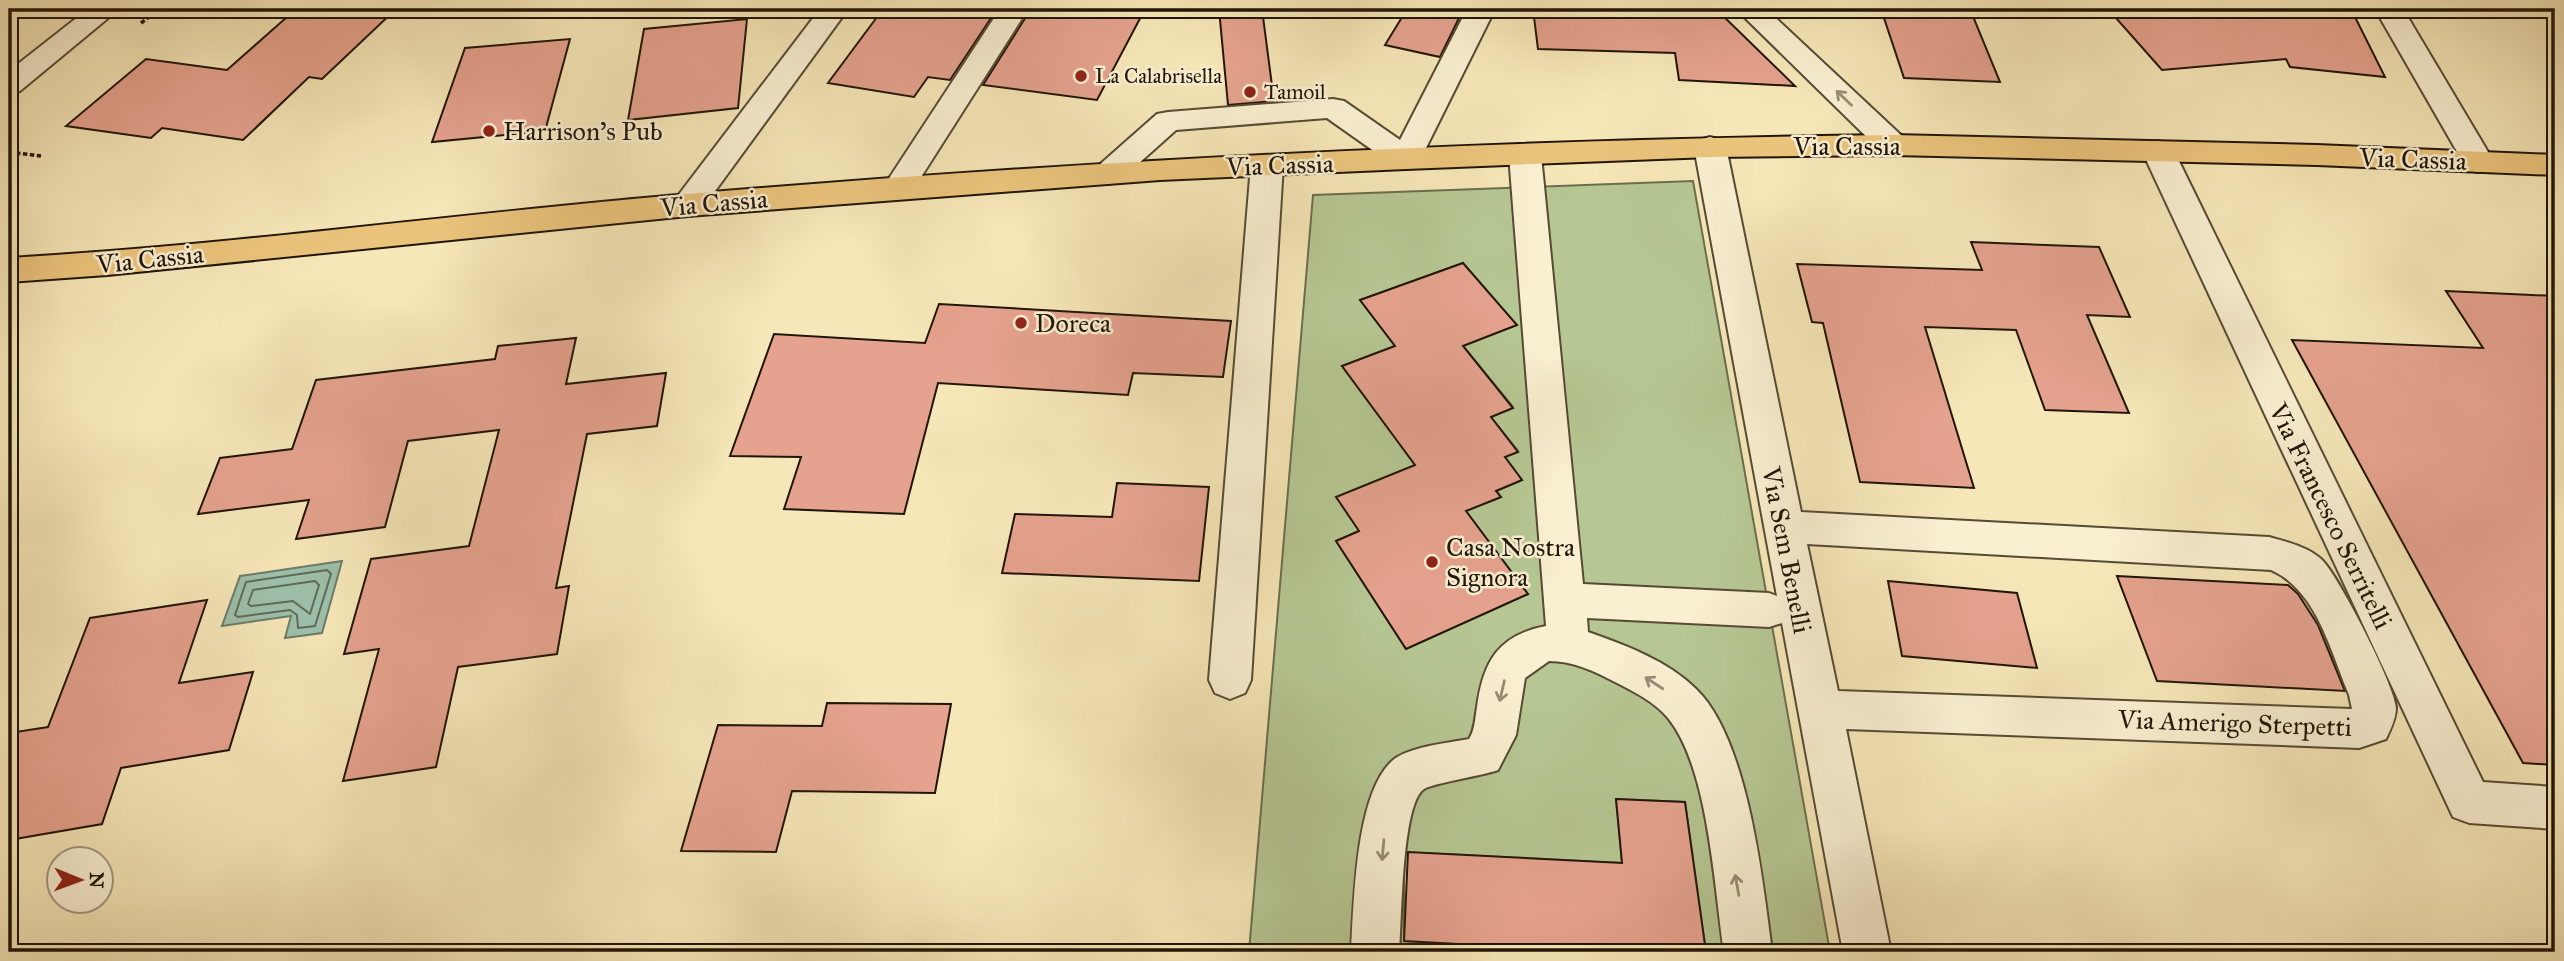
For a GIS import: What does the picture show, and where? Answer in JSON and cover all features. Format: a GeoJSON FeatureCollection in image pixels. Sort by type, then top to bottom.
{"type":"FeatureCollection","features":[{"type":"Feature","properties":{"kind":"main road","name":"Via Cassia"},"geometry":{"type":"LineString","coordinates":[[9,270],[107,264],[688,205],[1108,174],[1406,159],[1710,147],[1893,145],[2555,165]]}},
{"type":"Feature","properties":{"kind":"street"},"geometry":{"type":"LineString","coordinates":[[9,85],[105,9]]}},
{"type":"Feature","properties":{"kind":"street"},"geometry":{"type":"LineString","coordinates":[[688,205],[835,9]]}},
{"type":"Feature","properties":{"kind":"street"},"geometry":{"type":"LineString","coordinates":[[898,189],[1014,9]]}},
{"type":"Feature","properties":{"kind":"street"},"geometry":{"type":"LineString","coordinates":[[1108,174],[1168,121],[1333,108],[1406,159],[1481,9]]}},
{"type":"Feature","properties":{"kind":"street"},"geometry":{"type":"LineString","coordinates":[[1750,9],[1893,145]]}},
{"type":"Feature","properties":{"kind":"street"},"geometry":{"type":"LineString","coordinates":[[2389,9],[2479,162]]}},
{"type":"Feature","properties":{"kind":"street","name":"Via Sem Benelli"},"geometry":{"type":"LineString","coordinates":[[1710,147],[1867,952]]}},
{"type":"Feature","properties":{"kind":"street","name":"Via Francesco Serritelli"},"geometry":{"type":"LineString","coordinates":[[2158,151],[2469,802],[2555,808]]}},
{"type":"Feature","properties":{"kind":"street"},"geometry":{"type":"LineString","coordinates":[[1525,155],[1565,621],[1684,705],[1702,734],[1717,771],[1748,952]]}},
{"type":"Feature","properties":{"kind":"street"},"geometry":{"type":"LineString","coordinates":[[1230,680],[1267,165]]}},
{"type":"Feature","properties":{"kind":"street","name":"Via Amerigo Sterpetti"},"geometry":{"type":"LineString","coordinates":[[1783,527],[2269,552],[2298,564],[2321,587],[2371,695],[2374,709],[2370,725],[2359,729],[1819,709]]}},
{"type":"Feature","properties":{"kind":"street"},"geometry":{"type":"LineString","coordinates":[[1375,952],[1382,845],[1392,796],[1409,774],[1482,756],[1492,742],[1507,668],[1565,621],[1769,610]]}},
{"type":"Feature","properties":{"kind":"path"},"geometry":{"type":"LineString","coordinates":[[9,152],[41,156]]}},
{"type":"Feature","properties":{"kind":"shaded area"},"geometry":{"type":"Polygon","coordinates":[[[1693,181],[1830,952],[1706,952],[1685,802],[1616,799],[1622,863],[1404,852],[1404,941],[1604,952],[1249,952],[1313,195],[1693,181]],[[1463,263],[1360,300],[1395,346],[1342,366],[1415,465],[1359,531],[1336,541],[1406,649],[1528,594],[1466,511],[1501,497],[1496,491],[1522,480],[1505,457],[1518,451],[1491,417],[1513,407],[1463,346],[1463,263]]]}},
{"type":"Feature","properties":{"kind":"water"},"geometry":{"type":"Polygon","coordinates":[[[342,561],[322,633],[285,638],[291,616],[222,626],[240,576],[342,561]]]}},
{"type":"Feature","properties":{"kind":"building"},"geometry":{"type":"Polygon","coordinates":[[[296,9],[396,9],[322,79],[309,77],[243,140],[162,128],[151,138],[66,126],[146,59],[227,70],[296,9]]]}},
{"type":"Feature","properties":{"kind":"building"},"geometry":{"type":"Polygon","coordinates":[[[883,9],[997,9],[950,80],[928,77],[914,97],[828,83],[883,9]]]}},
{"type":"Feature","properties":{"kind":"building"},"geometry":{"type":"Polygon","coordinates":[[[1031,9],[1145,9],[1097,100],[983,85],[1031,9]]]}},
{"type":"Feature","properties":{"kind":"building"},"geometry":{"type":"Polygon","coordinates":[[[1219,9],[1262,9],[1274,101],[1228,105],[1219,9]]]}},
{"type":"Feature","properties":{"kind":"building"},"geometry":{"type":"Polygon","coordinates":[[[1407,9],[1425,9],[1460,16],[1440,57],[1385,45],[1407,9]]]}},
{"type":"Feature","properties":{"kind":"building"},"geometry":{"type":"Polygon","coordinates":[[[1533,9],[1716,9],[1795,86],[1679,80],[1675,53],[1538,49],[1533,9]]]}},
{"type":"Feature","properties":{"kind":"building"},"geometry":{"type":"Polygon","coordinates":[[[1881,9],[1970,9],[2000,82],[1904,78],[1881,9]]]}},
{"type":"Feature","properties":{"kind":"building"},"geometry":{"type":"Polygon","coordinates":[[[2108,9],[2351,9],[2385,77],[2290,67],[2286,59],[2162,70],[2108,9]]]}},
{"type":"Feature","properties":{"kind":"building"},"geometry":{"type":"Polygon","coordinates":[[[747,19],[738,108],[628,120],[644,29],[747,19]]]}},
{"type":"Feature","properties":{"kind":"building"},"geometry":{"type":"Polygon","coordinates":[[[570,39],[545,131],[432,142],[465,48],[570,39]]]}},
{"type":"Feature","properties":{"kind":"building"},"geometry":{"type":"Polygon","coordinates":[[[1971,242],[2099,247],[2130,317],[2087,315],[2129,413],[2045,410],[2016,330],[1925,327],[1974,488],[1860,482],[1823,323],[1812,322],[1797,264],[1982,270],[1971,242]]]}},
{"type":"Feature","properties":{"kind":"building"},"geometry":{"type":"Polygon","coordinates":[[[1463,263],[1517,325],[1463,346],[1513,408],[1491,417],[1518,452],[1505,457],[1522,480],[1496,491],[1501,497],[1466,511],[1528,594],[1406,649],[1336,541],[1359,531],[1336,497],[1415,465],[1342,366],[1395,346],[1360,300],[1463,263]]]}},
{"type":"Feature","properties":{"kind":"building"},"geometry":{"type":"Polygon","coordinates":[[[2446,291],[2555,296],[2555,765],[2523,763],[2292,340],[2483,348],[2446,291]]]}},
{"type":"Feature","properties":{"kind":"building"},"geometry":{"type":"Polygon","coordinates":[[[939,304],[1231,321],[1223,377],[1133,373],[1128,395],[938,383],[904,514],[784,509],[801,457],[730,456],[774,334],[925,343],[939,304]]]}},
{"type":"Feature","properties":{"kind":"building"},"geometry":{"type":"Polygon","coordinates":[[[576,338],[566,384],[666,373],[657,426],[587,434],[556,588],[569,586],[557,654],[458,667],[436,767],[343,781],[379,649],[344,654],[371,559],[469,546],[499,430],[408,441],[385,527],[296,539],[309,500],[198,514],[220,458],[292,449],[316,380],[495,359],[498,346],[576,338]]]}},
{"type":"Feature","properties":{"kind":"building"},"geometry":{"type":"Polygon","coordinates":[[[1117,483],[1209,487],[1199,581],[1002,573],[1015,514],[1112,517],[1117,483]]]}},
{"type":"Feature","properties":{"kind":"building"},"geometry":{"type":"Polygon","coordinates":[[[2117,576],[2288,585],[2298,594],[2318,625],[2345,691],[2157,681],[2117,576]]]}},
{"type":"Feature","properties":{"kind":"building"},"geometry":{"type":"Polygon","coordinates":[[[1888,581],[2017,593],[2037,668],[1902,656],[1888,581]]]}},
{"type":"Feature","properties":{"kind":"building"},"geometry":{"type":"Polygon","coordinates":[[[207,600],[179,683],[253,672],[229,750],[121,768],[102,824],[9,840],[9,733],[48,727],[90,618],[207,600]]]}},
{"type":"Feature","properties":{"kind":"building"},"geometry":{"type":"Polygon","coordinates":[[[827,703],[951,704],[935,793],[792,791],[776,852],[681,851],[718,725],[822,726],[827,703]]]}},
{"type":"Feature","properties":{"kind":"building"},"geometry":{"type":"Polygon","coordinates":[[[1616,799],[1685,802],[1706,952],[1604,952],[1404,941],[1408,852],[1622,863],[1616,799]]]}},
{"type":"Feature","properties":{"kind":"place","name":"La Calabrisella"},"geometry":{"type":"Point","coordinates":[1081,76]}},
{"type":"Feature","properties":{"kind":"place","name":"Tamoil"},"geometry":{"type":"Point","coordinates":[1250,92]}},
{"type":"Feature","properties":{"kind":"place","name":"Harrison's Pub"},"geometry":{"type":"Point","coordinates":[489,131]}},
{"type":"Feature","properties":{"kind":"place","name":"Doreca"},"geometry":{"type":"Point","coordinates":[1021,323]}},
{"type":"Feature","properties":{"kind":"place","name":"Casa Nostra Signora"},"geometry":{"type":"Point","coordinates":[1432,562]}}]}
